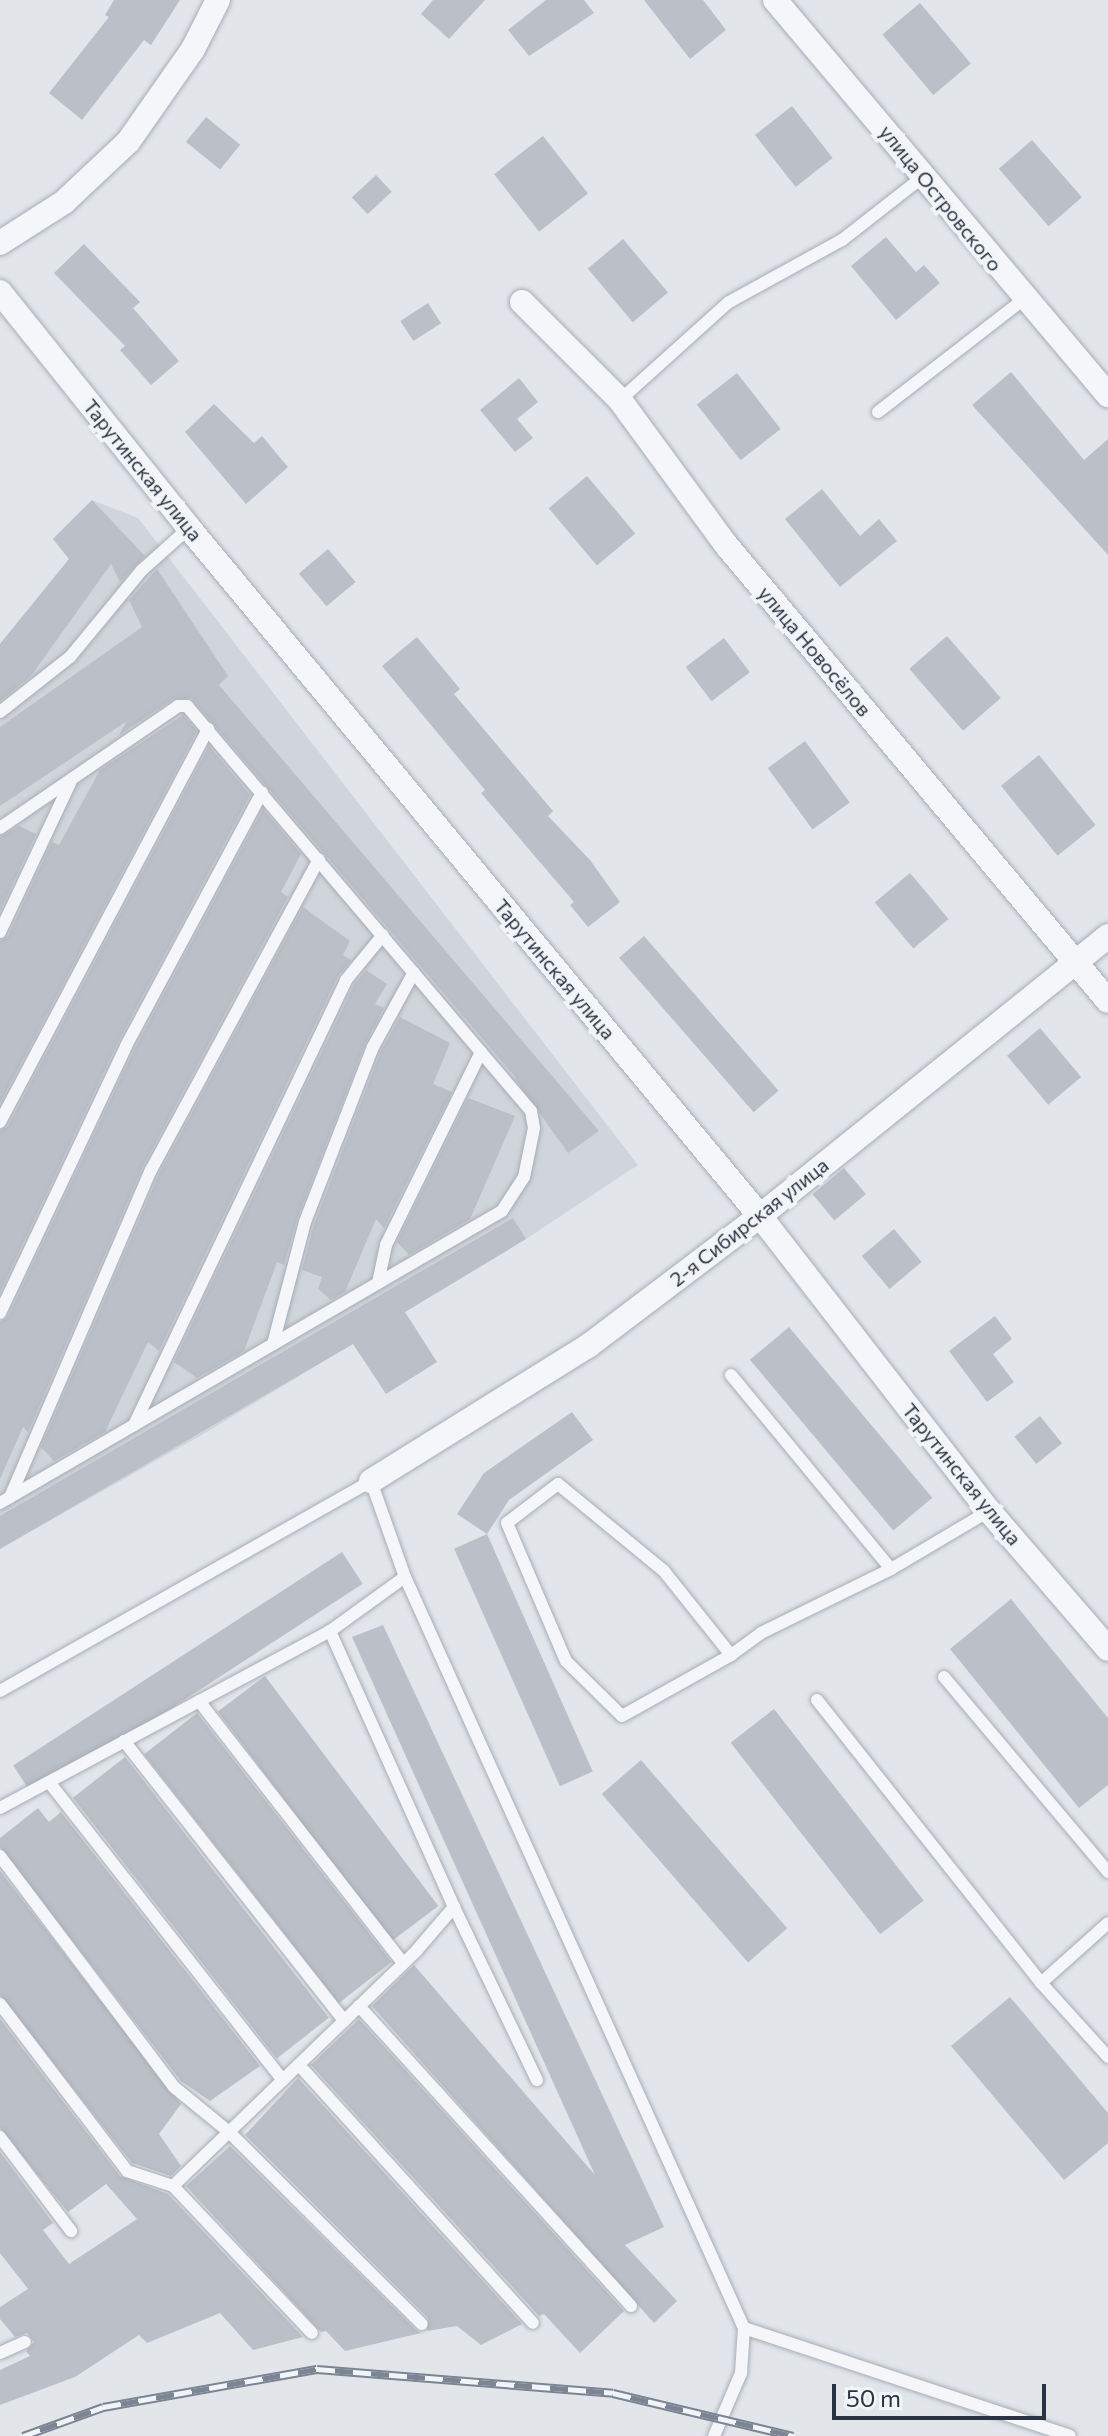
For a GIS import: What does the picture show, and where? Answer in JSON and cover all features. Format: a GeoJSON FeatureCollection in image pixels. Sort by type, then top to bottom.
{"type":"FeatureCollection","features":[{"type":"Feature","properties":{"kind":"street"},"geometry":{"type":"LineString","coordinates":[[0,243],[64,202],[128,142],[193,49],[218,0]]}},
{"type":"Feature","properties":{"kind":"street","name":"улица Островского"},"geometry":{"type":"LineString","coordinates":[[775,0],[1108,395]]}},
{"type":"Feature","properties":{"kind":"street","name":"Тарутинская улица"},"geometry":{"type":"LineString","coordinates":[[0,292],[189,528],[760,1216],[989,1511],[1108,1649]]}},
{"type":"Feature","properties":{"kind":"street","name":"улица Новосёлов"},"geometry":{"type":"LineString","coordinates":[[522,302],[620,400],[727,546],[1108,1001]]}},
{"type":"Feature","properties":{"kind":"street","name":"2-я Сибирская улица"},"geometry":{"type":"LineString","coordinates":[[371,1481],[588,1346],[760,1216],[1108,936]]}},
{"type":"Feature","properties":{"kind":"lane"},"geometry":{"type":"LineString","coordinates":[[620,400],[729,302],[842,240],[924,176]]}},
{"type":"Feature","properties":{"kind":"lane"},"geometry":{"type":"LineString","coordinates":[[878,412],[1024,299]]}},
{"type":"Feature","properties":{"kind":"lane"},"geometry":{"type":"LineString","coordinates":[[0,712],[70,657],[142,570],[189,528]]}},
{"type":"Feature","properties":{"kind":"lane"},"geometry":{"type":"LineString","coordinates":[[0,828],[178,706],[187,706],[531,1111],[534,1128],[524,1177],[502,1211],[5,1500]]}},
{"type":"Feature","properties":{"kind":"lane"},"geometry":{"type":"LineString","coordinates":[[0,1122],[208,729]]}},
{"type":"Feature","properties":{"kind":"lane"},"geometry":{"type":"LineString","coordinates":[[0,932],[72,779]]}},
{"type":"Feature","properties":{"kind":"lane"},"geometry":{"type":"LineString","coordinates":[[0,1313],[126,1046],[262,792]]}},
{"type":"Feature","properties":{"kind":"lane"},"geometry":{"type":"LineString","coordinates":[[5,1500],[151,1170],[319,859]]}},
{"type":"Feature","properties":{"kind":"lane"},"geometry":{"type":"LineString","coordinates":[[134,1425],[340,993],[383,935]]}},
{"type":"Feature","properties":{"kind":"lane"},"geometry":{"type":"LineString","coordinates":[[273,1344],[305,1222],[373,1047],[414,972]]}},
{"type":"Feature","properties":{"kind":"lane"},"geometry":{"type":"LineString","coordinates":[[378,1283],[386,1245],[481,1052]]}},
{"type":"Feature","properties":{"kind":"lane"},"geometry":{"type":"LineString","coordinates":[[731,1375],[891,1569]]}},
{"type":"Feature","properties":{"kind":"lane"},"geometry":{"type":"LineString","coordinates":[[0,1691],[371,1481],[405,1577],[744,2328],[741,2373],[714,2436]]}},
{"type":"Feature","properties":{"kind":"lane"},"geometry":{"type":"LineString","coordinates":[[731,1655],[664,1571],[558,1484],[507,1523],[566,1661],[622,1716],[731,1655],[761,1633],[891,1569],[989,1511]]}},
{"type":"Feature","properties":{"kind":"lane"},"geometry":{"type":"LineString","coordinates":[[0,1808],[330,1631],[405,1577]]}},
{"type":"Feature","properties":{"kind":"lane"},"geometry":{"type":"LineString","coordinates":[[330,1631],[454,1907],[537,2080]]}},
{"type":"Feature","properties":{"kind":"lane"},"geometry":{"type":"LineString","coordinates":[[944,1677],[1108,1872]]}},
{"type":"Feature","properties":{"kind":"lane"},"geometry":{"type":"LineString","coordinates":[[817,1700],[1041,1983],[1108,2057]]}},
{"type":"Feature","properties":{"kind":"lane"},"geometry":{"type":"LineString","coordinates":[[199,1701],[403,1963]]}},
{"type":"Feature","properties":{"kind":"lane"},"geometry":{"type":"LineString","coordinates":[[124,1741],[344,2021]]}},
{"type":"Feature","properties":{"kind":"lane"},"geometry":{"type":"LineString","coordinates":[[49,1782],[283,2080]]}},
{"type":"Feature","properties":{"kind":"lane"},"geometry":{"type":"LineString","coordinates":[[0,1856],[174,2087],[229,2132],[422,2324]]}},
{"type":"Feature","properties":{"kind":"lane"},"geometry":{"type":"LineString","coordinates":[[173,2186],[403,1963],[454,1907]]}},
{"type":"Feature","properties":{"kind":"lane"},"geometry":{"type":"LineString","coordinates":[[1041,1983],[1108,1923]]}},
{"type":"Feature","properties":{"kind":"lane"},"geometry":{"type":"LineString","coordinates":[[0,2004],[127,2171],[173,2186],[312,2333]]}},
{"type":"Feature","properties":{"kind":"lane"},"geometry":{"type":"LineString","coordinates":[[359,2006],[631,2306]]}},
{"type":"Feature","properties":{"kind":"lane"},"geometry":{"type":"LineString","coordinates":[[299,2065],[533,2323]]}},
{"type":"Feature","properties":{"kind":"lane"},"geometry":{"type":"LineString","coordinates":[[0,2137],[71,2231]]}},
{"type":"Feature","properties":{"kind":"lane"},"geometry":{"type":"LineString","coordinates":[[744,2328],[1070,2436]]}},
{"type":"Feature","properties":{"kind":"lane"},"geometry":{"type":"LineString","coordinates":[[0,2353],[25,2342]]}},
{"type":"Feature","properties":{"kind":"shaded area"},"geometry":{"type":"Polygon","coordinates":[[[92,500],[138,518],[638,1165],[526,1239],[207,1432],[0,1549],[0,644],[69,559],[53,539],[92,500]]]}},
{"type":"Feature","properties":{"kind":"building"},"geometry":{"type":"Polygon","coordinates":[[[114,0],[180,0],[151,45],[144,40],[82,120],[49,93],[109,17],[105,15],[114,0]]]}},
{"type":"Feature","properties":{"kind":"building"},"geometry":{"type":"Polygon","coordinates":[[[433,0],[485,0],[449,39],[421,14],[433,0]]]}},
{"type":"Feature","properties":{"kind":"building"},"geometry":{"type":"Polygon","coordinates":[[[546,0],[584,0],[594,13],[529,56],[508,30],[546,0]]]}},
{"type":"Feature","properties":{"kind":"building"},"geometry":{"type":"Polygon","coordinates":[[[644,0],[703,0],[726,30],[690,59],[644,0]]]}},
{"type":"Feature","properties":{"kind":"building"},"geometry":{"type":"Polygon","coordinates":[[[920,3],[971,64],[933,95],[882,34],[920,3]]]}},
{"type":"Feature","properties":{"kind":"building"},"geometry":{"type":"Polygon","coordinates":[[[792,106],[833,158],[796,187],[755,135],[792,106]]]}},
{"type":"Feature","properties":{"kind":"building"},"geometry":{"type":"Polygon","coordinates":[[[206,117],[240,145],[220,170],[186,142],[206,117]]]}},
{"type":"Feature","properties":{"kind":"building"},"geometry":{"type":"Polygon","coordinates":[[[543,136],[588,194],[539,232],[494,174],[543,136]]]}},
{"type":"Feature","properties":{"kind":"building"},"geometry":{"type":"Polygon","coordinates":[[[1032,140],[1082,197],[1049,226],[999,169],[1032,140]]]}},
{"type":"Feature","properties":{"kind":"building"},"geometry":{"type":"Polygon","coordinates":[[[376,175],[392,192],[368,214],[352,198],[376,175]]]}},
{"type":"Feature","properties":{"kind":"building"},"geometry":{"type":"Polygon","coordinates":[[[886,237],[916,272],[924,265],[940,283],[896,320],[851,266],[886,237]]]}},
{"type":"Feature","properties":{"kind":"building"},"geometry":{"type":"Polygon","coordinates":[[[623,239],[668,293],[633,322],[588,269],[623,239]]]}},
{"type":"Feature","properties":{"kind":"building"},"geometry":{"type":"Polygon","coordinates":[[[84,244],[140,302],[133,308],[179,361],[151,385],[120,350],[125,346],[54,273],[84,244]]]}},
{"type":"Feature","properties":{"kind":"building"},"geometry":{"type":"Polygon","coordinates":[[[428,303],[441,323],[413,341],[400,321],[428,303]]]}},
{"type":"Feature","properties":{"kind":"building"},"geometry":{"type":"Polygon","coordinates":[[[1011,372],[1084,460],[1108,439],[1108,555],[972,405],[1011,372]]]}},
{"type":"Feature","properties":{"kind":"building"},"geometry":{"type":"Polygon","coordinates":[[[737,373],[781,429],[741,460],[697,404],[737,373]]]}},
{"type":"Feature","properties":{"kind":"building"},"geometry":{"type":"Polygon","coordinates":[[[519,378],[538,402],[517,419],[533,438],[515,452],[480,410],[519,378]]]}},
{"type":"Feature","properties":{"kind":"building"},"geometry":{"type":"Polygon","coordinates":[[[214,404],[254,443],[262,436],[288,467],[246,504],[185,432],[214,404]]]}},
{"type":"Feature","properties":{"kind":"building"},"geometry":{"type":"Polygon","coordinates":[[[587,476],[635,533],[597,566],[549,508],[587,476]]]}},
{"type":"Feature","properties":{"kind":"building"},"geometry":{"type":"Polygon","coordinates":[[[822,489],[860,536],[879,519],[897,541],[840,587],[785,519],[822,489]]]}},
{"type":"Feature","properties":{"kind":"building"},"geometry":{"type":"Polygon","coordinates":[[[92,500],[145,556],[120,582],[111,564],[31,676],[0,701],[0,644],[69,559],[53,539],[92,500]]]}},
{"type":"Feature","properties":{"kind":"building"},"geometry":{"type":"Polygon","coordinates":[[[328,549],[356,582],[327,606],[299,573],[328,549]]]}},
{"type":"Feature","properties":{"kind":"building"},"geometry":{"type":"Polygon","coordinates":[[[157,569],[228,676],[219,685],[599,1131],[568,1153],[514,1077],[518,1080],[191,698],[173,699],[119,735],[127,721],[0,806],[0,727],[142,627],[129,600],[157,569]]]}},
{"type":"Feature","properties":{"kind":"building"},"geometry":{"type":"Polygon","coordinates":[[[947,636],[1001,698],[963,731],[909,669],[947,636]]]}},
{"type":"Feature","properties":{"kind":"building"},"geometry":{"type":"Polygon","coordinates":[[[417,637],[460,689],[454,694],[553,811],[548,816],[590,860],[620,902],[588,927],[570,905],[574,902],[481,793],[485,790],[382,666],[417,637]]]}},
{"type":"Feature","properties":{"kind":"building"},"geometry":{"type":"Polygon","coordinates":[[[724,638],[750,672],[712,701],[686,667],[724,638]]]}},
{"type":"Feature","properties":{"kind":"building"},"geometry":{"type":"Polygon","coordinates":[[[183,715],[197,731],[0,1103],[0,941],[8,936],[52,842],[59,845],[100,770],[183,715]]]}},
{"type":"Feature","properties":{"kind":"building"},"geometry":{"type":"Polygon","coordinates":[[[805,741],[850,802],[812,830],[768,768],[805,741]]]}},
{"type":"Feature","properties":{"kind":"building"},"geometry":{"type":"Polygon","coordinates":[[[209,746],[250,795],[118,1042],[0,1292],[0,1131],[8,1126],[209,746]]]}},
{"type":"Feature","properties":{"kind":"building"},"geometry":{"type":"Polygon","coordinates":[[[1039,755],[1096,825],[1058,856],[1001,786],[1039,755]]]}},
{"type":"Feature","properties":{"kind":"building"},"geometry":{"type":"Polygon","coordinates":[[[263,809],[301,854],[281,892],[288,897],[143,1166],[28,1432],[23,1427],[0,1479],[0,1322],[8,1317],[134,1050],[263,809]]]}},
{"type":"Feature","properties":{"kind":"building"},"geometry":{"type":"Polygon","coordinates":[[[19,826],[36,834],[0,911],[0,837],[19,826]]]}},
{"type":"Feature","properties":{"kind":"building"},"geometry":{"type":"Polygon","coordinates":[[[910,873],[949,919],[913,949],[875,903],[910,873]]]}},
{"type":"Feature","properties":{"kind":"building"},"geometry":{"type":"Polygon","coordinates":[[[303,907],[350,941],[343,955],[351,960],[338,976],[159,1351],[148,1342],[105,1432],[54,1461],[41,1447],[159,1174],[303,907]]]}},
{"type":"Feature","properties":{"kind":"building"},"geometry":{"type":"Polygon","coordinates":[[[644,936],[778,1091],[754,1112],[619,958],[644,936]]]}},
{"type":"Feature","properties":{"kind":"building"},"geometry":{"type":"Polygon","coordinates":[[[366,970],[387,984],[375,1004],[384,1008],[365,1044],[297,1219],[284,1265],[277,1262],[244,1351],[197,1378],[174,1362],[354,985],[366,970]]]}},
{"type":"Feature","properties":{"kind":"building"},"geometry":{"type":"Polygon","coordinates":[[[400,1017],[450,1043],[433,1084],[452,1092],[384,1228],[376,1219],[345,1292],[331,1300],[318,1289],[322,1277],[302,1270],[314,1225],[381,1051],[400,1017]]]}},
{"type":"Feature","properties":{"kind":"building"},"geometry":{"type":"Polygon","coordinates":[[[1040,1028],[1081,1077],[1048,1105],[1007,1056],[1040,1028]]]}},
{"type":"Feature","properties":{"kind":"building"},"geometry":{"type":"Polygon","coordinates":[[[468,1098],[515,1116],[470,1219],[409,1255],[397,1242],[468,1098]]]}},
{"type":"Feature","properties":{"kind":"building"},"geometry":{"type":"Polygon","coordinates":[[[844,1168],[866,1194],[834,1220],[813,1194],[844,1168]]]}},
{"type":"Feature","properties":{"kind":"building"},"geometry":{"type":"Polygon","coordinates":[[[513,1218],[526,1239],[405,1312],[437,1362],[386,1394],[353,1344],[0,1549],[0,1516],[513,1218]]]}},
{"type":"Feature","properties":{"kind":"building"},"geometry":{"type":"Polygon","coordinates":[[[894,1229],[922,1262],[889,1289],[862,1256],[894,1229]]]}},
{"type":"Feature","properties":{"kind":"building"},"geometry":{"type":"Polygon","coordinates":[[[995,1316],[1012,1339],[993,1354],[1014,1382],[987,1402],[949,1351],[995,1316]]]}},
{"type":"Feature","properties":{"kind":"building"},"geometry":{"type":"Polygon","coordinates":[[[789,1327],[932,1498],[893,1531],[750,1360],[789,1327]]]}},
{"type":"Feature","properties":{"kind":"building"},"geometry":{"type":"Polygon","coordinates":[[[572,1412],[593,1440],[509,1500],[487,1534],[457,1514],[484,1473],[572,1412]]]}},
{"type":"Feature","properties":{"kind":"building"},"geometry":{"type":"Polygon","coordinates":[[[1040,1416],[1062,1443],[1036,1464],[1014,1437],[1040,1416]]]}},
{"type":"Feature","properties":{"kind":"building"},"geometry":{"type":"Polygon","coordinates":[[[487,1534],[593,1772],[560,1786],[454,1549],[487,1534]]]}},
{"type":"Feature","properties":{"kind":"building"},"geometry":{"type":"Polygon","coordinates":[[[342,1552],[363,1584],[34,1797],[13,1765],[342,1552]]]}},
{"type":"Feature","properties":{"kind":"building"},"geometry":{"type":"Polygon","coordinates":[[[1011,1599],[1108,1718],[1108,1785],[1079,1808],[950,1649],[1011,1599]]]}},
{"type":"Feature","properties":{"kind":"building"},"geometry":{"type":"Polygon","coordinates":[[[383,1625],[664,2227],[625,2245],[677,2301],[654,2323],[372,2006],[414,1965],[595,2175],[352,1637],[383,1625]]]}},
{"type":"Feature","properties":{"kind":"building"},"geometry":{"type":"Polygon","coordinates":[[[265,1676],[438,1906],[391,1942],[218,1712],[265,1676]]]}},
{"type":"Feature","properties":{"kind":"building"},"geometry":{"type":"Polygon","coordinates":[[[774,1709],[924,1900],[880,1934],[731,1743],[774,1709]]]}},
{"type":"Feature","properties":{"kind":"building"},"geometry":{"type":"Polygon","coordinates":[[[197,1713],[392,1962],[339,2003],[144,1754],[197,1713]]]}},
{"type":"Feature","properties":{"kind":"building"},"geometry":{"type":"Polygon","coordinates":[[[125,1757],[329,2018],[277,2058],[73,1798],[125,1757]]]}},
{"type":"Feature","properties":{"kind":"building"},"geometry":{"type":"Polygon","coordinates":[[[641,1760],[787,1928],[748,1962],[602,1794],[641,1760]]]}},
{"type":"Feature","properties":{"kind":"building"},"geometry":{"type":"Polygon","coordinates":[[[38,1808],[49,1822],[61,1812],[260,2066],[210,2101],[181,2081],[0,1847],[0,1838],[38,1808]]]}},
{"type":"Feature","properties":{"kind":"building"},"geometry":{"type":"Polygon","coordinates":[[[0,1871],[181,2104],[159,2134],[181,2166],[171,2176],[132,2163],[0,1995],[0,1871]]]}},
{"type":"Feature","properties":{"kind":"building"},"geometry":{"type":"Polygon","coordinates":[[[1010,1997],[1108,2113],[1108,2143],[1064,2180],[951,2046],[1010,1997]]]}},
{"type":"Feature","properties":{"kind":"building"},"geometry":{"type":"Polygon","coordinates":[[[0,2019],[120,2176],[168,2194],[303,2337],[253,2350],[220,2313],[147,2343],[139,2335],[75,2377],[0,2405],[0,2370],[30,2356],[26,2351],[34,2342],[27,2333],[15,2337],[0,2319],[0,2307],[28,2289],[0,2253],[0,2152],[53,2223],[43,2230],[69,2264],[137,2219],[106,2184],[68,2212],[0,2128],[0,2019]]]}},
{"type":"Feature","properties":{"kind":"building"},"geometry":{"type":"Polygon","coordinates":[[[359,2019],[624,2311],[580,2353],[544,2314],[539,2316],[311,2065],[359,2019]]]}},
{"type":"Feature","properties":{"kind":"building"},"geometry":{"type":"Polygon","coordinates":[[[298,2078],[522,2324],[481,2345],[457,2326],[427,2331],[428,2318],[245,2135],[298,2078]]]}},
{"type":"Feature","properties":{"kind":"building"},"geometry":{"type":"Polygon","coordinates":[[[230,2146],[421,2333],[345,2351],[326,2331],[321,2332],[186,2186],[230,2146]]]}},
{"type":"Feature","properties":{"kind":"railway"},"geometry":{"type":"LineString","coordinates":[[23,2436],[103,2407],[317,2369],[613,2393],[793,2436]]}}]}
